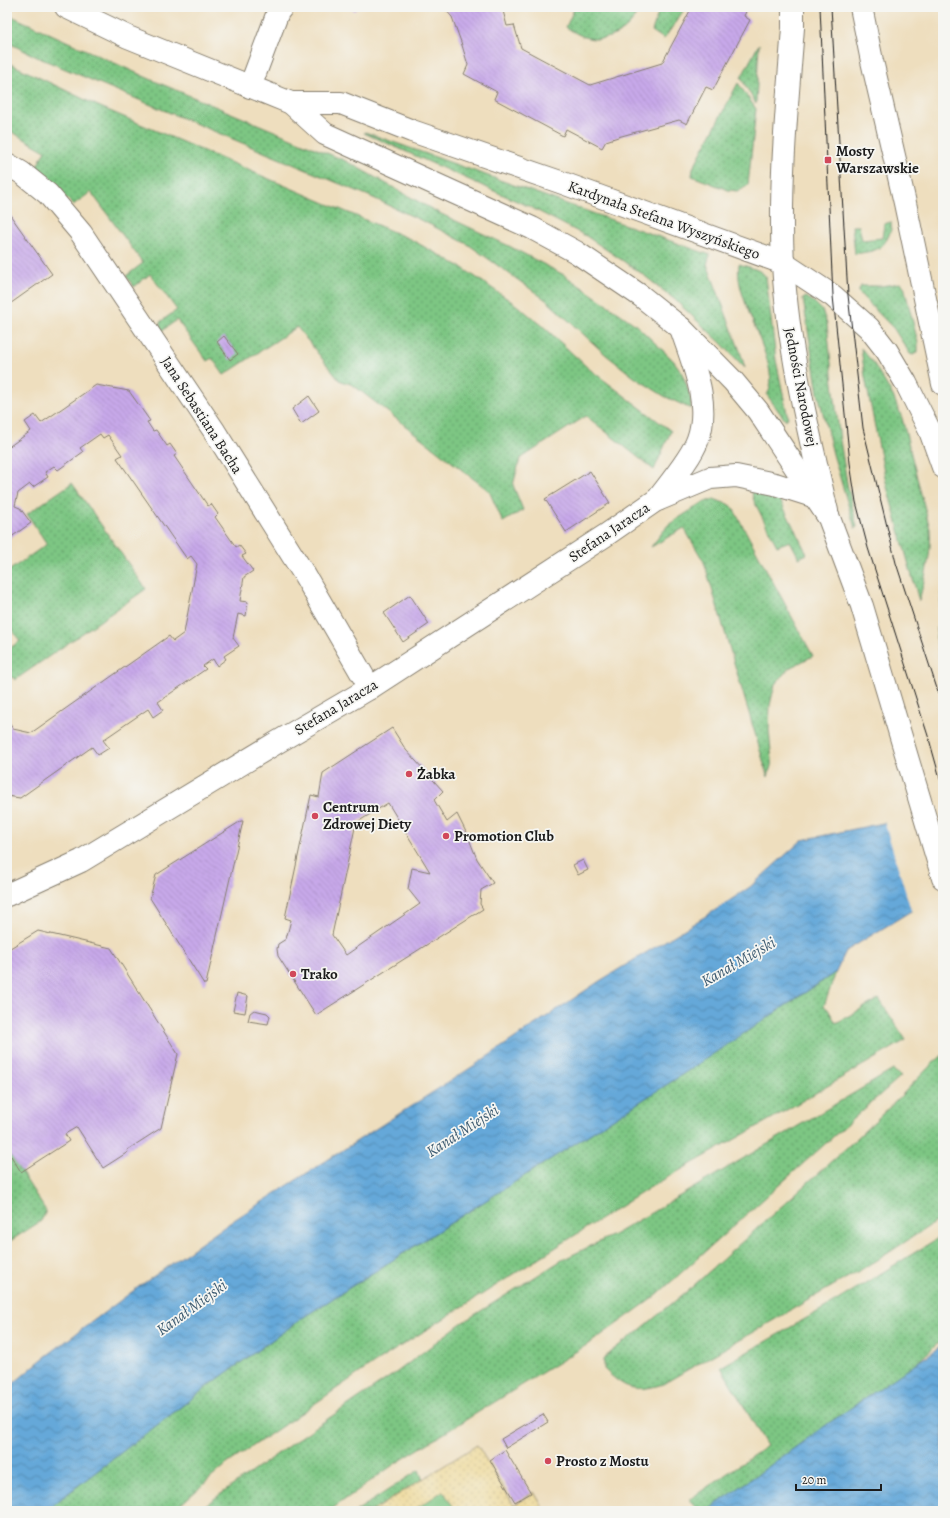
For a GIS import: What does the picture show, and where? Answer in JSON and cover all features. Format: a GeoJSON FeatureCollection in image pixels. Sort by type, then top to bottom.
{"type":"FeatureCollection","features":[{"type":"Feature","properties":{"kind":"street","name":"Kardynała Stefana Wyszyńskiego"},"geometry":{"type":"LineString","coordinates":[[66,7],[128,37],[291,103],[325,134],[532,228],[576,252],[641,296],[681,328],[733,381],[758,411],[816,497],[828,518]]}},
{"type":"Feature","properties":{"kind":"street"},"geometry":{"type":"LineString","coordinates":[[250,87],[278,12],[282,7]]}},
{"type":"Feature","properties":{"kind":"street","name":"Jedności Narodowej"},"geometry":{"type":"LineString","coordinates":[[793,7],[783,182],[783,263],[789,326],[800,392],[828,518],[862,606],[943,878]]}},
{"type":"Feature","properties":{"kind":"street"},"geometry":{"type":"LineString","coordinates":[[861,7],[905,203],[943,384]]}},
{"type":"Feature","properties":{"kind":"street","name":"Kardynała Stefana Wyszyńskiego"},"geometry":{"type":"LineString","coordinates":[[291,103],[341,103],[412,131],[560,182],[783,263],[834,296],[869,328],[887,351],[906,383],[930,431],[943,467]]}},
{"type":"Feature","properties":{"kind":"street","name":"Jana Sebastiana Bacha"},"geometry":{"type":"LineString","coordinates":[[7,164],[22,173],[48,194],[81,233],[215,432],[304,574],[370,688]]}},
{"type":"Feature","properties":{"kind":"street","name":"Stefana Jaracza"},"geometry":{"type":"LineString","coordinates":[[655,501],[677,474],[696,444],[703,415],[697,377],[681,328]]}},
{"type":"Feature","properties":{"kind":"street","name":"Stefana Jaracza"},"geometry":{"type":"LineString","coordinates":[[7,895],[81,861],[269,747],[370,688],[606,535],[655,501],[710,478],[736,476],[775,484],[816,497]]}},
{"type":"Feature","properties":{"kind":"green space"},"geometry":{"type":"Polygon","coordinates":[[[575,7],[638,7],[633,20],[623,30],[610,37],[592,39],[584,37],[566,27],[575,7]]]}},
{"type":"Feature","properties":{"kind":"green space"},"geometry":{"type":"Polygon","coordinates":[[[660,7],[686,7],[664,39],[652,31],[660,7]]]}},
{"type":"Feature","properties":{"kind":"green space"},"geometry":{"type":"Polygon","coordinates":[[[7,14],[152,80],[346,161],[437,212],[509,246],[564,275],[636,325],[673,360],[681,371],[687,386],[691,400],[691,409],[664,396],[634,377],[605,354],[546,300],[469,245],[431,225],[369,196],[37,57],[7,42],[7,14]]]}},
{"type":"Feature","properties":{"kind":"green space"},"geometry":{"type":"Polygon","coordinates":[[[759,44],[756,104],[741,78],[759,44]]]}},
{"type":"Feature","properties":{"kind":"green space"},"geometry":{"type":"Polygon","coordinates":[[[7,62],[98,106],[410,239],[461,267],[515,304],[543,326],[588,368],[671,431],[654,470],[586,416],[520,459],[513,485],[523,510],[503,522],[489,491],[353,385],[339,380],[297,327],[224,375],[212,358],[207,361],[177,320],[160,332],[160,322],[177,310],[150,274],[134,287],[126,276],[143,263],[91,192],[73,205],[36,168],[45,151],[7,129],[7,62]]]}},
{"type":"Feature","properties":{"kind":"green space"},"geometry":{"type":"Polygon","coordinates":[[[738,83],[756,109],[748,185],[737,191],[728,190],[692,176],[693,168],[738,83]]]}},
{"type":"Feature","properties":{"kind":"green space"},"geometry":{"type":"Polygon","coordinates":[[[365,132],[710,255],[707,264],[745,368],[720,342],[674,299],[641,273],[586,236],[530,207],[364,133],[365,132]]]}},
{"type":"Feature","properties":{"kind":"green space"},"geometry":{"type":"Polygon","coordinates":[[[891,222],[890,232],[883,245],[875,250],[855,254],[852,226],[859,226],[862,240],[882,238],[884,224],[891,222]]]}},
{"type":"Feature","properties":{"kind":"green space"},"geometry":{"type":"Polygon","coordinates":[[[739,264],[758,270],[766,277],[776,360],[788,418],[785,420],[767,395],[771,383],[769,368],[743,296],[739,279],[739,264]]]}},
{"type":"Feature","properties":{"kind":"green space"},"geometry":{"type":"Polygon","coordinates":[[[900,283],[904,286],[918,343],[918,352],[913,355],[910,354],[894,329],[858,292],[861,286],[881,286],[900,283]]]}},
{"type":"Feature","properties":{"kind":"green space"},"geometry":{"type":"Polygon","coordinates":[[[806,297],[822,310],[827,324],[840,440],[847,483],[857,527],[855,528],[833,454],[818,393],[803,299],[806,297]]]}},
{"type":"Feature","properties":{"kind":"green space"},"geometry":{"type":"Polygon","coordinates":[[[861,348],[874,364],[893,396],[902,418],[930,529],[929,556],[919,601],[887,487],[865,377],[861,348]]]}},
{"type":"Feature","properties":{"kind":"green space"},"geometry":{"type":"Polygon","coordinates":[[[72,483],[146,589],[15,680],[12,677],[7,680],[7,650],[20,641],[7,623],[7,572],[47,544],[27,514],[72,483]]]}},
{"type":"Feature","properties":{"kind":"green space"},"geometry":{"type":"Polygon","coordinates":[[[751,489],[771,495],[780,500],[807,554],[799,558],[790,541],[777,546],[754,501],[751,489]]]}},
{"type":"Feature","properties":{"kind":"green space"},"geometry":{"type":"Polygon","coordinates":[[[714,499],[732,506],[813,656],[789,668],[775,684],[770,705],[769,730],[772,762],[768,777],[704,562],[684,528],[651,547],[668,525],[702,503],[714,499]]]}},
{"type":"Feature","properties":{"kind":"green space"},"geometry":{"type":"Polygon","coordinates":[[[942,593],[943,661],[940,662],[936,637],[942,593]]]}},
{"type":"Feature","properties":{"kind":"green space"},"geometry":{"type":"Polygon","coordinates":[[[836,972],[824,1006],[828,1009],[836,1023],[879,999],[906,1040],[654,1185],[374,1363],[227,1464],[173,1511],[47,1511],[208,1386],[304,1317],[674,1080],[836,972]]]}},
{"type":"Feature","properties":{"kind":"green space"},"geometry":{"type":"Polygon","coordinates":[[[943,1055],[943,1217],[876,1261],[663,1384],[645,1388],[631,1387],[618,1381],[604,1369],[604,1360],[609,1353],[692,1287],[856,1139],[943,1055]]]}},
{"type":"Feature","properties":{"kind":"green space"},"geometry":{"type":"Polygon","coordinates":[[[893,1070],[901,1076],[653,1298],[593,1341],[393,1465],[329,1511],[197,1511],[301,1437],[397,1372],[460,1324],[562,1260],[617,1233],[893,1070]]]}},
{"type":"Feature","properties":{"kind":"green space"},"geometry":{"type":"Polygon","coordinates":[[[11,1156],[46,1211],[41,1221],[7,1243],[7,1159],[11,1156]]]}},
{"type":"Feature","properties":{"kind":"green space"},"geometry":{"type":"Polygon","coordinates":[[[943,1235],[943,1339],[914,1365],[829,1423],[707,1511],[697,1511],[690,1499],[767,1446],[721,1367],[833,1303],[943,1235]]]}},
{"type":"Feature","properties":{"kind":"green space"},"geometry":{"type":"Polygon","coordinates":[[[419,1470],[423,1479],[372,1511],[356,1511],[419,1470]]]}},
{"type":"Feature","properties":{"kind":"green space"},"geometry":{"type":"Polygon","coordinates":[[[443,1491],[456,1511],[413,1511],[443,1491]]]}},
{"type":"Feature","properties":{"kind":"sand"},"geometry":{"type":"Polygon","coordinates":[[[477,1445],[514,1505],[534,1492],[545,1511],[372,1511],[477,1445]]]}},
{"type":"Feature","properties":{"kind":"water","name":"Kanał Miejski"},"geometry":{"type":"Polygon","coordinates":[[[888,822],[935,916],[911,911],[846,951],[836,972],[674,1080],[304,1317],[208,1386],[47,1511],[7,1511],[7,1389],[41,1360],[137,1288],[234,1220],[475,1065],[598,982],[714,911],[750,887],[802,840],[888,822]]]}},
{"type":"Feature","properties":{"kind":"water"},"geometry":{"type":"Polygon","coordinates":[[[943,1345],[943,1511],[707,1511],[829,1423],[943,1345]]]}},
{"type":"Feature","properties":{"kind":"pier"},"geometry":{"type":"Polygon","coordinates":[[[943,769],[943,913],[935,918],[912,913],[884,821],[886,821],[893,792],[943,769]]]}},
{"type":"Feature","properties":{"kind":"building"},"geometry":{"type":"Polygon","coordinates":[[[348,7],[358,7],[355,11],[348,7]]]}},
{"type":"Feature","properties":{"kind":"building"},"geometry":{"type":"Polygon","coordinates":[[[443,7],[502,7],[507,26],[514,25],[521,48],[590,85],[662,63],[692,7],[748,7],[744,16],[750,20],[713,90],[706,87],[687,124],[679,120],[618,137],[606,141],[602,148],[566,129],[563,136],[494,99],[497,92],[464,74],[468,65],[461,42],[452,17],[443,7]]]}},
{"type":"Feature","properties":{"kind":"building"},"geometry":{"type":"Polygon","coordinates":[[[7,208],[10,209],[8,212],[52,274],[7,306],[7,208]]]}},
{"type":"Feature","properties":{"kind":"building"},"geometry":{"type":"Polygon","coordinates":[[[224,336],[238,354],[230,360],[217,342],[224,336]]]}},
{"type":"Feature","properties":{"kind":"building"},"geometry":{"type":"Polygon","coordinates":[[[96,385],[129,391],[150,421],[147,422],[153,431],[156,430],[167,446],[170,444],[177,454],[174,456],[208,506],[211,504],[218,514],[215,517],[236,547],[239,545],[246,554],[242,556],[253,571],[244,577],[240,601],[248,602],[246,616],[238,614],[233,638],[239,646],[224,656],[226,659],[217,666],[213,659],[203,666],[206,669],[158,702],[163,710],[153,717],[148,709],[103,740],[109,748],[98,755],[92,747],[20,798],[7,796],[7,720],[13,729],[31,733],[169,636],[173,641],[184,633],[197,564],[191,556],[187,559],[117,458],[122,455],[108,435],[103,438],[100,434],[80,448],[83,452],[58,470],[54,466],[45,472],[48,477],[33,487],[30,484],[18,493],[15,506],[20,508],[31,523],[7,540],[7,448],[31,431],[25,422],[35,415],[41,423],[96,385]]]}},
{"type":"Feature","properties":{"kind":"building"},"geometry":{"type":"Polygon","coordinates":[[[309,396],[319,411],[301,424],[292,409],[309,396]]]}},
{"type":"Feature","properties":{"kind":"building"},"geometry":{"type":"Polygon","coordinates":[[[590,471],[610,503],[566,532],[545,499],[590,471]]]}},
{"type":"Feature","properties":{"kind":"building"},"geometry":{"type":"Polygon","coordinates":[[[410,595],[429,624],[403,642],[384,613],[410,595]]]}},
{"type":"Feature","properties":{"kind":"building"},"geometry":{"type":"Polygon","coordinates":[[[392,728],[406,750],[443,791],[434,800],[447,822],[457,814],[477,859],[493,883],[481,890],[480,904],[483,909],[316,1015],[278,956],[277,949],[278,944],[286,939],[291,920],[285,918],[311,795],[319,797],[323,773],[392,728]],[[388,803],[356,823],[332,935],[346,955],[420,904],[408,889],[412,868],[430,872],[388,803]]]}},
{"type":"Feature","properties":{"kind":"building"},"geometry":{"type":"Polygon","coordinates":[[[243,821],[206,984],[204,984],[150,898],[156,875],[243,821]]]}},
{"type":"Feature","properties":{"kind":"building"},"geometry":{"type":"Polygon","coordinates":[[[583,860],[588,870],[578,875],[573,865],[583,860]]]}},
{"type":"Feature","properties":{"kind":"building"},"geometry":{"type":"Polygon","coordinates":[[[38,931],[111,948],[178,1054],[161,1128],[103,1168],[77,1127],[65,1134],[69,1141],[21,1172],[11,1156],[7,1159],[7,950],[38,931]]]}},
{"type":"Feature","properties":{"kind":"building"},"geometry":{"type":"Polygon","coordinates":[[[237,993],[248,996],[245,1013],[233,1011],[237,993]]]}},
{"type":"Feature","properties":{"kind":"building"},"geometry":{"type":"Polygon","coordinates":[[[254,1010],[267,1013],[270,1016],[268,1024],[248,1021],[250,1013],[254,1010]]]}},
{"type":"Feature","properties":{"kind":"building"},"geometry":{"type":"Polygon","coordinates":[[[543,1414],[548,1422],[506,1448],[501,1439],[543,1414]]]}},
{"type":"Feature","properties":{"kind":"building"},"geometry":{"type":"Polygon","coordinates":[[[505,1450],[531,1493],[515,1502],[490,1460],[505,1450]]]}},
{"type":"Feature","properties":{"kind":"tram line"},"geometry":{"type":"LineString","coordinates":[[820,7],[833,296],[850,463],[856,502],[868,548],[929,739],[943,789]]}},
{"type":"Feature","properties":{"kind":"tram line"},"geometry":{"type":"LineString","coordinates":[[831,7],[848,295],[863,428],[896,563],[943,707]]}},
{"type":"Feature","properties":{"kind":"place","name":"Mosty Warszawskie"},"geometry":{"type":"Point","coordinates":[828,160]}},
{"type":"Feature","properties":{"kind":"place","name":"Żabka"},"geometry":{"type":"Point","coordinates":[409,774]}},
{"type":"Feature","properties":{"kind":"place","name":"Centrum Zdrowej Diety"},"geometry":{"type":"Point","coordinates":[315,816]}},
{"type":"Feature","properties":{"kind":"place","name":"Promotion Club"},"geometry":{"type":"Point","coordinates":[446,836]}},
{"type":"Feature","properties":{"kind":"place","name":"Trako"},"geometry":{"type":"Point","coordinates":[293,974]}},
{"type":"Feature","properties":{"kind":"place","name":"Prosto z Mostu"},"geometry":{"type":"Point","coordinates":[548,1461]}}]}
